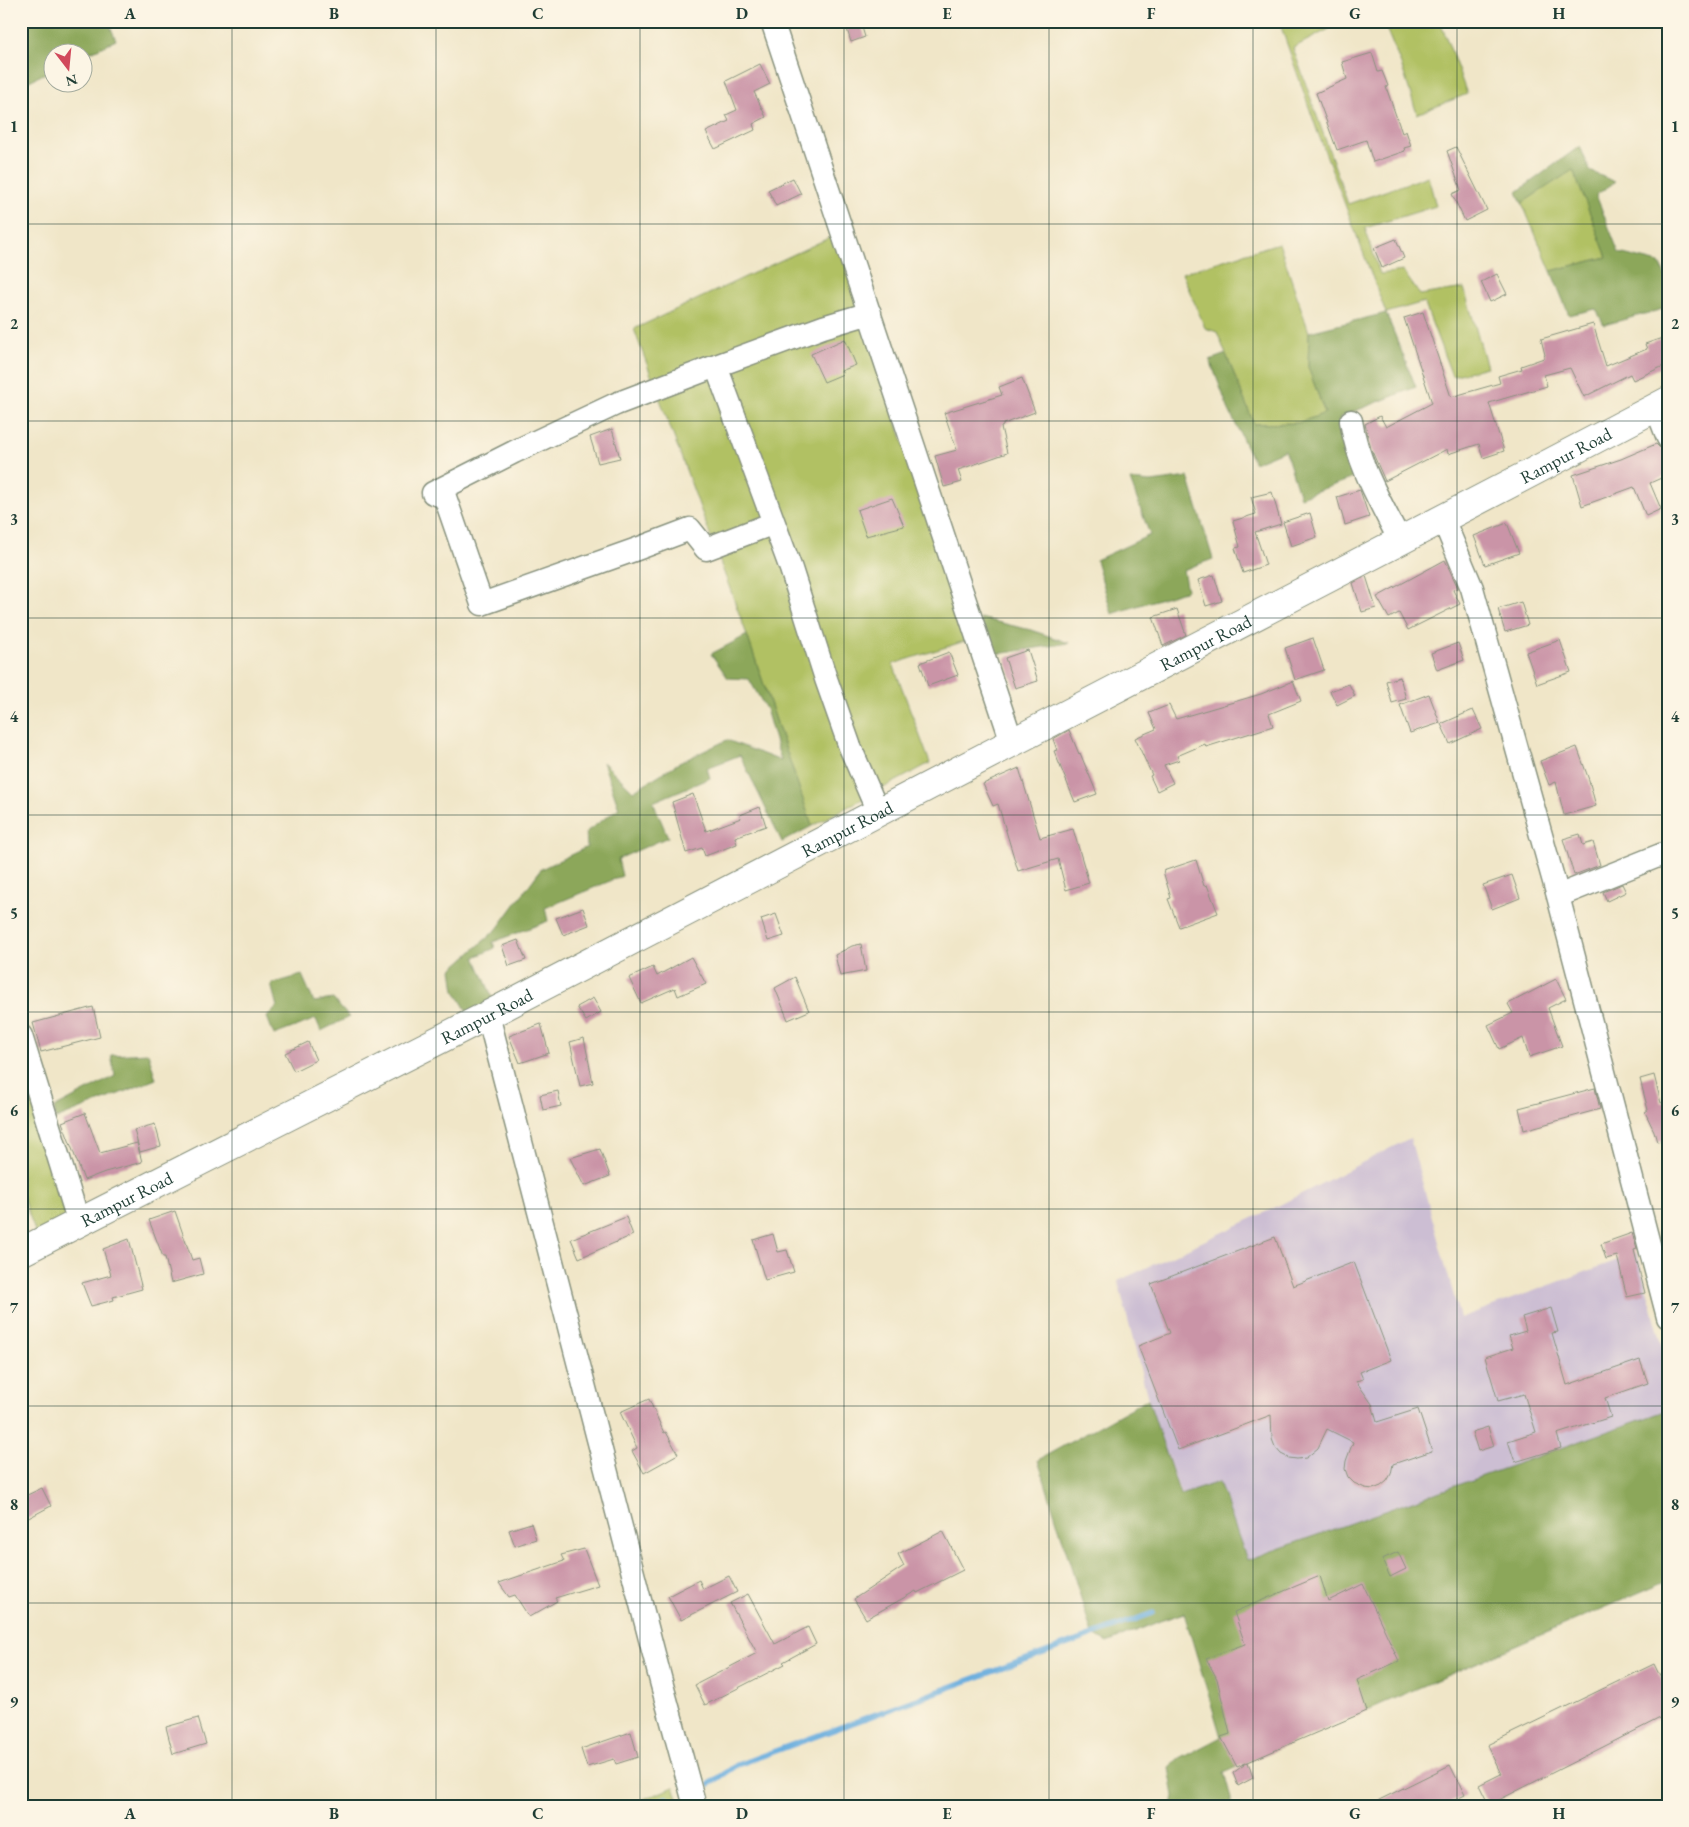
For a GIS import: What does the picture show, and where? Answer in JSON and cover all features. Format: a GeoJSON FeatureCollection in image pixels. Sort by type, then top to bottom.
{"type":"FeatureCollection","features":[{"type":"Feature","properties":{"kind":"main road","name":"Rampur Road"},"geometry":{"type":"LineString","coordinates":[[21,1252],[488,1015],[1662,404]]}},
{"type":"Feature","properties":{"kind":"street"},"geometry":{"type":"LineString","coordinates":[[772,21],[1012,742]]}},
{"type":"Feature","properties":{"kind":"street"},"geometry":{"type":"LineString","coordinates":[[774,523],[706,549],[690,529],[637,550],[482,604],[444,497],[432,493],[616,404],[823,327],[870,313]]}},
{"type":"Feature","properties":{"kind":"street"},"geometry":{"type":"LineString","coordinates":[[716,366],[791,569],[847,738],[878,812]]}},
{"type":"Feature","properties":{"kind":"street"},"geometry":{"type":"LineString","coordinates":[[1662,404],[1668,438]]}},
{"type":"Feature","properties":{"kind":"street"},"geometry":{"type":"LineString","coordinates":[[1351,421],[1354,441],[1363,468],[1400,541]]}},
{"type":"Feature","properties":{"kind":"street"},"geometry":{"type":"LineString","coordinates":[[1443,519],[1472,588],[1558,896],[1668,1317]]}},
{"type":"Feature","properties":{"kind":"street"},"geometry":{"type":"LineString","coordinates":[[1558,896],[1668,852]]}},
{"type":"Feature","properties":{"kind":"street"},"geometry":{"type":"LineString","coordinates":[[488,1015],[662,1686],[695,1806]]}},
{"type":"Feature","properties":{"kind":"street"},"geometry":{"type":"LineString","coordinates":[[21,1036],[80,1223]]}},
{"type":"Feature","properties":{"kind":"shaded area"},"geometry":{"type":"Polygon","coordinates":[[[1410,1138],[1460,1318],[1637,1253],[1668,1366],[1668,1410],[1246,1560],[1219,1483],[1181,1495],[1148,1399],[1118,1281],[1270,1210],[1410,1138]]]}},
{"type":"Feature","properties":{"kind":"green space"},"geometry":{"type":"Polygon","coordinates":[[[21,21],[108,21],[116,40],[92,52],[92,42],[42,42],[42,75],[21,85],[21,21]]]}},
{"type":"Feature","properties":{"kind":"green space"},"geometry":{"type":"Polygon","coordinates":[[[1279,21],[1344,21],[1293,48],[1348,204],[1428,176],[1436,206],[1365,228],[1380,274],[1403,271],[1420,295],[1464,288],[1487,367],[1452,376],[1424,302],[1386,313],[1318,133],[1279,21]]]}},
{"type":"Feature","properties":{"kind":"green space"},"geometry":{"type":"Polygon","coordinates":[[[1383,21],[1440,21],[1467,94],[1417,114],[1402,67],[1383,21]]]}},
{"type":"Feature","properties":{"kind":"green space"},"geometry":{"type":"Polygon","coordinates":[[[1580,146],[1590,171],[1615,182],[1596,195],[1619,253],[1659,263],[1668,281],[1668,319],[1663,309],[1604,325],[1596,309],[1569,315],[1551,271],[1607,257],[1573,170],[1522,203],[1517,192],[1580,146]]]}},
{"type":"Feature","properties":{"kind":"green space"},"geometry":{"type":"Polygon","coordinates":[[[1573,169],[1607,257],[1551,271],[1522,203],[1573,169]]]}},
{"type":"Feature","properties":{"kind":"green space"},"geometry":{"type":"Polygon","coordinates":[[[835,235],[968,640],[893,664],[930,763],[812,826],[747,635],[634,329],[835,235]]]}},
{"type":"Feature","properties":{"kind":"green space"},"geometry":{"type":"Polygon","coordinates":[[[1279,243],[1309,332],[1308,367],[1325,414],[1298,423],[1254,424],[1217,332],[1205,328],[1182,273],[1279,243]]]}},
{"type":"Feature","properties":{"kind":"green space"},"geometry":{"type":"Polygon","coordinates":[[[1386,313],[1416,387],[1340,417],[1343,445],[1354,478],[1300,497],[1285,450],[1254,463],[1228,408],[1210,360],[1226,354],[1254,424],[1298,423],[1325,413],[1308,367],[1309,332],[1386,313]]]}},
{"type":"Feature","properties":{"kind":"green space"},"geometry":{"type":"Polygon","coordinates":[[[1188,477],[1213,559],[1183,570],[1187,590],[1112,614],[1096,560],[1150,535],[1130,480],[1151,482],[1188,477]]]}},
{"type":"Feature","properties":{"kind":"green space"},"geometry":{"type":"Polygon","coordinates":[[[980,618],[1031,630],[1069,643],[991,655],[980,618]]]}},
{"type":"Feature","properties":{"kind":"green space"},"geometry":{"type":"Polygon","coordinates":[[[747,635],[812,826],[782,842],[740,755],[707,768],[710,778],[653,802],[668,837],[618,859],[622,876],[545,908],[548,921],[493,942],[495,948],[475,957],[493,999],[468,1013],[455,991],[452,969],[497,929],[541,869],[587,847],[586,832],[619,808],[603,762],[633,791],[677,764],[727,740],[781,761],[766,709],[749,679],[728,678],[711,654],[747,635]]]}},
{"type":"Feature","properties":{"kind":"green space"},"geometry":{"type":"Polygon","coordinates":[[[302,975],[314,1002],[333,999],[349,1017],[321,1031],[316,1019],[274,1035],[267,1017],[277,1007],[271,984],[302,975]]]}},
{"type":"Feature","properties":{"kind":"green space"},"geometry":{"type":"Polygon","coordinates":[[[148,1053],[156,1079],[56,1119],[54,1108],[115,1076],[111,1055],[148,1053]]]}},
{"type":"Feature","properties":{"kind":"green space"},"geometry":{"type":"Polygon","coordinates":[[[21,1056],[71,1216],[36,1234],[21,1192],[21,1056]]]}},
{"type":"Feature","properties":{"kind":"green space"},"geometry":{"type":"Polygon","coordinates":[[[1148,1399],[1180,1495],[1219,1482],[1247,1560],[1668,1410],[1668,1580],[1224,1772],[1233,1806],[1172,1806],[1174,1796],[1169,1768],[1179,1759],[1221,1737],[1184,1613],[1107,1643],[1092,1634],[1038,1460],[1148,1399]]]}},
{"type":"Feature","properties":{"kind":"green space"},"geometry":{"type":"Polygon","coordinates":[[[674,1787],[681,1805],[679,1806],[627,1806],[674,1787]]]}},
{"type":"Feature","properties":{"kind":"building"},"geometry":{"type":"Polygon","coordinates":[[[860,21],[865,37],[851,42],[846,26],[860,21]]]}},
{"type":"Feature","properties":{"kind":"building"},"geometry":{"type":"Polygon","coordinates":[[[1372,53],[1378,72],[1382,71],[1388,86],[1386,87],[1402,133],[1406,131],[1411,146],[1404,148],[1405,151],[1373,162],[1366,140],[1337,150],[1316,93],[1347,79],[1342,62],[1372,53]]]}},
{"type":"Feature","properties":{"kind":"building"},"geometry":{"type":"Polygon","coordinates":[[[760,64],[770,84],[754,92],[766,117],[753,124],[755,130],[715,149],[706,132],[729,121],[726,115],[737,110],[726,81],[760,64]]]}},
{"type":"Feature","properties":{"kind":"building"},"geometry":{"type":"Polygon","coordinates":[[[1456,147],[1487,210],[1465,221],[1452,194],[1461,190],[1447,151],[1456,147]]]}},
{"type":"Feature","properties":{"kind":"building"},"geometry":{"type":"Polygon","coordinates":[[[793,178],[801,194],[776,206],[768,190],[793,178]]]}},
{"type":"Feature","properties":{"kind":"building"},"geometry":{"type":"Polygon","coordinates":[[[1396,239],[1404,258],[1382,268],[1374,248],[1396,239]]]}},
{"type":"Feature","properties":{"kind":"building"},"geometry":{"type":"Polygon","coordinates":[[[1497,274],[1507,294],[1490,302],[1481,282],[1497,274]]]}},
{"type":"Feature","properties":{"kind":"building"},"geometry":{"type":"Polygon","coordinates":[[[1423,312],[1451,397],[1500,383],[1498,376],[1522,369],[1521,366],[1544,358],[1541,339],[1593,324],[1606,366],[1647,349],[1645,344],[1668,336],[1668,364],[1633,380],[1630,374],[1584,397],[1570,368],[1544,375],[1547,386],[1489,403],[1504,451],[1483,458],[1479,444],[1448,454],[1447,449],[1385,481],[1371,449],[1365,424],[1380,416],[1386,427],[1432,403],[1404,318],[1423,312]]]}},
{"type":"Feature","properties":{"kind":"building"},"geometry":{"type":"Polygon","coordinates":[[[845,339],[856,365],[841,371],[843,374],[824,382],[811,354],[845,339]]]}},
{"type":"Feature","properties":{"kind":"building"},"geometry":{"type":"Polygon","coordinates":[[[1022,378],[1035,412],[1003,424],[1001,427],[1007,453],[958,470],[962,482],[944,487],[935,456],[957,450],[944,413],[1002,395],[999,387],[1022,378]]]}},
{"type":"Feature","properties":{"kind":"building"},"geometry":{"type":"Polygon","coordinates":[[[612,429],[620,458],[598,463],[590,437],[612,429]]]}},
{"type":"Feature","properties":{"kind":"building"},"geometry":{"type":"Polygon","coordinates":[[[1656,444],[1668,451],[1668,475],[1650,483],[1661,509],[1646,516],[1634,487],[1582,506],[1573,475],[1621,459],[1656,444]]]}},
{"type":"Feature","properties":{"kind":"building"},"geometry":{"type":"Polygon","coordinates":[[[1360,490],[1369,517],[1345,525],[1337,497],[1360,490]]]}},
{"type":"Feature","properties":{"kind":"building"},"geometry":{"type":"Polygon","coordinates":[[[1272,492],[1281,524],[1255,532],[1266,565],[1243,573],[1235,548],[1240,547],[1233,521],[1256,514],[1251,497],[1272,492]]]}},
{"type":"Feature","properties":{"kind":"building"},"geometry":{"type":"Polygon","coordinates":[[[892,498],[904,526],[866,536],[857,510],[892,498]]]}},
{"type":"Feature","properties":{"kind":"building"},"geometry":{"type":"Polygon","coordinates":[[[1310,513],[1317,537],[1291,546],[1283,522],[1310,513]]]}},
{"type":"Feature","properties":{"kind":"building"},"geometry":{"type":"Polygon","coordinates":[[[1507,523],[1519,553],[1485,565],[1474,536],[1507,523]]]}},
{"type":"Feature","properties":{"kind":"building"},"geometry":{"type":"Polygon","coordinates":[[[1445,560],[1458,588],[1453,590],[1460,604],[1408,630],[1399,613],[1389,618],[1377,597],[1445,560]]]}},
{"type":"Feature","properties":{"kind":"building"},"geometry":{"type":"Polygon","coordinates":[[[1214,575],[1222,601],[1206,606],[1198,580],[1214,575]]]}},
{"type":"Feature","properties":{"kind":"building"},"geometry":{"type":"Polygon","coordinates":[[[1366,576],[1376,608],[1362,612],[1353,583],[1366,576]]]}},
{"type":"Feature","properties":{"kind":"building"},"geometry":{"type":"Polygon","coordinates":[[[1521,602],[1528,625],[1505,632],[1498,609],[1521,602]]]}},
{"type":"Feature","properties":{"kind":"building"},"geometry":{"type":"Polygon","coordinates":[[[1177,609],[1186,635],[1163,646],[1153,617],[1177,609]]]}},
{"type":"Feature","properties":{"kind":"building"},"geometry":{"type":"Polygon","coordinates":[[[1313,638],[1324,670],[1295,680],[1285,648],[1313,638]]]}},
{"type":"Feature","properties":{"kind":"building"},"geometry":{"type":"Polygon","coordinates":[[[1560,640],[1571,672],[1537,684],[1526,652],[1560,640]]]}},
{"type":"Feature","properties":{"kind":"building"},"geometry":{"type":"Polygon","coordinates":[[[1458,643],[1464,660],[1437,670],[1431,653],[1458,643]]]}},
{"type":"Feature","properties":{"kind":"building"},"geometry":{"type":"Polygon","coordinates":[[[1028,650],[1038,681],[1015,688],[1005,658],[1028,650]]]}},
{"type":"Feature","properties":{"kind":"building"},"geometry":{"type":"Polygon","coordinates":[[[949,652],[958,675],[928,686],[920,663],[949,652]]]}},
{"type":"Feature","properties":{"kind":"building"},"geometry":{"type":"Polygon","coordinates":[[[1400,677],[1406,699],[1392,703],[1386,681],[1400,677]]]}},
{"type":"Feature","properties":{"kind":"building"},"geometry":{"type":"Polygon","coordinates":[[[1293,681],[1301,701],[1269,714],[1273,726],[1206,747],[1205,744],[1177,756],[1179,760],[1164,765],[1173,783],[1157,791],[1150,776],[1152,775],[1135,738],[1156,729],[1149,713],[1169,705],[1176,719],[1261,694],[1293,681]]]}},
{"type":"Feature","properties":{"kind":"building"},"geometry":{"type":"Polygon","coordinates":[[[1349,684],[1355,696],[1337,705],[1330,691],[1349,684]]]}},
{"type":"Feature","properties":{"kind":"building"},"geometry":{"type":"Polygon","coordinates":[[[1429,694],[1440,723],[1410,733],[1400,705],[1429,694]]]}},
{"type":"Feature","properties":{"kind":"building"},"geometry":{"type":"Polygon","coordinates":[[[1473,710],[1482,729],[1450,744],[1441,724],[1473,710]]]}},
{"type":"Feature","properties":{"kind":"building"},"geometry":{"type":"Polygon","coordinates":[[[1069,730],[1097,794],[1075,802],[1054,751],[1057,750],[1053,739],[1069,730]]]}},
{"type":"Feature","properties":{"kind":"building"},"geometry":{"type":"Polygon","coordinates":[[[1577,747],[1596,806],[1564,815],[1556,782],[1549,785],[1540,761],[1577,747]]]}},
{"type":"Feature","properties":{"kind":"building"},"geometry":{"type":"Polygon","coordinates":[[[1019,768],[1040,838],[1073,829],[1089,883],[1066,890],[1058,859],[1018,871],[998,804],[993,806],[983,784],[1019,768]]]}},
{"type":"Feature","properties":{"kind":"building"},"geometry":{"type":"Polygon","coordinates":[[[693,794],[706,831],[741,818],[740,815],[760,807],[766,826],[735,837],[737,844],[705,856],[702,848],[686,853],[672,802],[693,794]]]}},
{"type":"Feature","properties":{"kind":"building"},"geometry":{"type":"Polygon","coordinates":[[[1580,834],[1583,845],[1593,842],[1600,865],[1574,875],[1563,839],[1580,834]]]}},
{"type":"Feature","properties":{"kind":"building"},"geometry":{"type":"Polygon","coordinates":[[[1196,860],[1204,886],[1207,885],[1218,913],[1179,927],[1168,899],[1171,898],[1163,871],[1196,860]]]}},
{"type":"Feature","properties":{"kind":"building"},"geometry":{"type":"Polygon","coordinates":[[[1512,875],[1520,898],[1492,909],[1483,885],[1512,875]]]}},
{"type":"Feature","properties":{"kind":"building"},"geometry":{"type":"Polygon","coordinates":[[[1622,884],[1626,892],[1607,901],[1603,892],[1622,884]]]}},
{"type":"Feature","properties":{"kind":"building"},"geometry":{"type":"Polygon","coordinates":[[[583,908],[589,925],[563,935],[556,918],[583,908]]]}},
{"type":"Feature","properties":{"kind":"building"},"geometry":{"type":"Polygon","coordinates":[[[776,914],[784,936],[768,941],[761,919],[776,914]]]}},
{"type":"Feature","properties":{"kind":"building"},"geometry":{"type":"Polygon","coordinates":[[[518,940],[526,960],[509,966],[502,946],[518,940]]]}},
{"type":"Feature","properties":{"kind":"building"},"geometry":{"type":"Polygon","coordinates":[[[861,944],[866,971],[840,976],[835,955],[852,946],[861,944]]]}},
{"type":"Feature","properties":{"kind":"building"},"geometry":{"type":"Polygon","coordinates":[[[691,957],[706,984],[678,996],[675,988],[641,1003],[629,978],[653,967],[657,976],[691,957]]]}},
{"type":"Feature","properties":{"kind":"building"},"geometry":{"type":"Polygon","coordinates":[[[795,977],[809,1011],[788,1020],[775,988],[795,977]]]}},
{"type":"Feature","properties":{"kind":"building"},"geometry":{"type":"Polygon","coordinates":[[[1556,979],[1566,999],[1548,1008],[1562,1046],[1529,1057],[1523,1038],[1499,1049],[1488,1025],[1513,1013],[1508,1004],[1556,979]]]}},
{"type":"Feature","properties":{"kind":"building"},"geometry":{"type":"Polygon","coordinates":[[[593,998],[601,1012],[586,1021],[577,1007],[593,998]]]}},
{"type":"Feature","properties":{"kind":"building"},"geometry":{"type":"Polygon","coordinates":[[[93,1007],[100,1037],[41,1052],[33,1023],[93,1007]]]}},
{"type":"Feature","properties":{"kind":"building"},"geometry":{"type":"Polygon","coordinates":[[[541,1024],[549,1053],[520,1063],[509,1036],[541,1024]]]}},
{"type":"Feature","properties":{"kind":"building"},"geometry":{"type":"Polygon","coordinates":[[[584,1038],[593,1083],[580,1086],[570,1042],[584,1038]]]}},
{"type":"Feature","properties":{"kind":"building"},"geometry":{"type":"Polygon","coordinates":[[[308,1042],[316,1060],[294,1071],[285,1053],[308,1042]]]}},
{"type":"Feature","properties":{"kind":"building"},"geometry":{"type":"Polygon","coordinates":[[[1654,1075],[1661,1103],[1668,1100],[1668,1140],[1657,1142],[1645,1112],[1648,1110],[1640,1079],[1654,1075]]]}},
{"type":"Feature","properties":{"kind":"building"},"geometry":{"type":"Polygon","coordinates":[[[1595,1088],[1600,1109],[1524,1130],[1519,1108],[1595,1088]]]}},
{"type":"Feature","properties":{"kind":"building"},"geometry":{"type":"Polygon","coordinates":[[[558,1091],[561,1106],[543,1110],[540,1095],[558,1091]]]}},
{"type":"Feature","properties":{"kind":"building"},"geometry":{"type":"Polygon","coordinates":[[[85,1113],[100,1153],[137,1143],[142,1162],[84,1180],[62,1122],[85,1113]]]}},
{"type":"Feature","properties":{"kind":"building"},"geometry":{"type":"Polygon","coordinates":[[[155,1124],[161,1146],[140,1152],[134,1130],[155,1124]]]}},
{"type":"Feature","properties":{"kind":"building"},"geometry":{"type":"Polygon","coordinates":[[[600,1149],[610,1176],[584,1186],[570,1158],[600,1149]]]}},
{"type":"Feature","properties":{"kind":"building"},"geometry":{"type":"Polygon","coordinates":[[[175,1211],[192,1260],[199,1258],[203,1274],[171,1283],[165,1257],[163,1257],[149,1220],[175,1211]]]}},
{"type":"Feature","properties":{"kind":"building"},"geometry":{"type":"Polygon","coordinates":[[[626,1217],[633,1235],[579,1258],[571,1239],[626,1217]]]}},
{"type":"Feature","properties":{"kind":"building"},"geometry":{"type":"Polygon","coordinates":[[[1632,1233],[1637,1249],[1634,1250],[1645,1293],[1627,1297],[1617,1256],[1606,1259],[1601,1244],[1632,1233]]]}},
{"type":"Feature","properties":{"kind":"building"},"geometry":{"type":"Polygon","coordinates":[[[773,1234],[778,1252],[787,1250],[794,1272],[765,1280],[753,1240],[773,1234]]]}},
{"type":"Feature","properties":{"kind":"building"},"geometry":{"type":"Polygon","coordinates":[[[1275,1237],[1293,1286],[1354,1262],[1391,1360],[1360,1372],[1363,1379],[1356,1381],[1372,1404],[1377,1422],[1418,1409],[1432,1451],[1393,1464],[1391,1474],[1381,1486],[1373,1489],[1365,1488],[1354,1483],[1348,1477],[1345,1469],[1346,1461],[1353,1442],[1327,1429],[1318,1448],[1306,1458],[1289,1458],[1281,1454],[1275,1447],[1272,1439],[1271,1415],[1178,1450],[1138,1346],[1170,1333],[1151,1284],[1275,1237]]]}},
{"type":"Feature","properties":{"kind":"building"},"geometry":{"type":"Polygon","coordinates":[[[129,1239],[142,1289],[113,1297],[114,1300],[91,1306],[82,1283],[111,1275],[103,1249],[129,1239]]]}},
{"type":"Feature","properties":{"kind":"building"},"geometry":{"type":"Polygon","coordinates":[[[1551,1308],[1558,1332],[1552,1333],[1567,1385],[1640,1360],[1648,1383],[1605,1398],[1611,1417],[1557,1434],[1561,1448],[1515,1462],[1508,1441],[1536,1432],[1524,1394],[1498,1401],[1485,1357],[1513,1348],[1509,1336],[1526,1331],[1522,1317],[1551,1308]]]}},
{"type":"Feature","properties":{"kind":"building"},"geometry":{"type":"Polygon","coordinates":[[[649,1399],[664,1433],[666,1432],[678,1454],[644,1473],[632,1451],[637,1448],[620,1412],[649,1399]]]}},
{"type":"Feature","properties":{"kind":"building"},"geometry":{"type":"Polygon","coordinates":[[[1488,1427],[1494,1446],[1478,1451],[1472,1432],[1488,1427]]]}},
{"type":"Feature","properties":{"kind":"building"},"geometry":{"type":"Polygon","coordinates":[[[42,1488],[51,1506],[21,1522],[21,1498],[42,1488]]]}},
{"type":"Feature","properties":{"kind":"building"},"geometry":{"type":"Polygon","coordinates":[[[531,1523],[536,1539],[515,1546],[509,1530],[531,1523]]]}},
{"type":"Feature","properties":{"kind":"building"},"geometry":{"type":"Polygon","coordinates":[[[943,1531],[963,1570],[917,1593],[916,1591],[866,1619],[854,1599],[904,1566],[898,1554],[943,1531]]]}},
{"type":"Feature","properties":{"kind":"building"},"geometry":{"type":"Polygon","coordinates":[[[584,1549],[598,1585],[555,1598],[557,1601],[529,1617],[515,1595],[509,1597],[499,1583],[564,1561],[561,1555],[584,1549]]]}},
{"type":"Feature","properties":{"kind":"building"},"geometry":{"type":"Polygon","coordinates":[[[1398,1552],[1406,1569],[1390,1577],[1382,1559],[1398,1552]]]}},
{"type":"Feature","properties":{"kind":"building"},"geometry":{"type":"Polygon","coordinates":[[[729,1576],[737,1592],[681,1620],[668,1596],[699,1580],[703,1589],[729,1576]]]}},
{"type":"Feature","properties":{"kind":"building"},"geometry":{"type":"Polygon","coordinates":[[[1320,1576],[1328,1601],[1363,1584],[1399,1661],[1357,1680],[1367,1711],[1237,1767],[1221,1737],[1230,1734],[1217,1679],[1206,1658],[1245,1644],[1234,1612],[1320,1576]]]}},
{"type":"Feature","properties":{"kind":"building"},"geometry":{"type":"Polygon","coordinates":[[[748,1594],[775,1644],[808,1627],[816,1644],[783,1662],[785,1664],[705,1705],[695,1685],[757,1653],[730,1603],[748,1594]]]}},
{"type":"Feature","properties":{"kind":"building"},"geometry":{"type":"Polygon","coordinates":[[[1654,1664],[1668,1693],[1668,1714],[1489,1805],[1479,1785],[1501,1774],[1487,1745],[1654,1664]]]}},
{"type":"Feature","properties":{"kind":"building"},"geometry":{"type":"Polygon","coordinates":[[[198,1718],[206,1744],[173,1754],[166,1727],[198,1718]]]}},
{"type":"Feature","properties":{"kind":"building"},"geometry":{"type":"Polygon","coordinates":[[[631,1732],[638,1757],[616,1764],[614,1759],[587,1767],[581,1749],[631,1732]]]}},
{"type":"Feature","properties":{"kind":"building"},"geometry":{"type":"Polygon","coordinates":[[[1248,1762],[1253,1778],[1238,1786],[1233,1773],[1248,1762]]]}},
{"type":"Feature","properties":{"kind":"building"},"geometry":{"type":"Polygon","coordinates":[[[1450,1765],[1465,1795],[1443,1806],[1367,1806],[1450,1765]]]}},
{"type":"Feature","properties":{"kind":"waterway"},"geometry":{"type":"LineString","coordinates":[[710,1784],[737,1765],[1153,1613]]}},
{"type":"Feature","properties":{"kind":"waterway"},"geometry":{"type":"LineString","coordinates":[[647,1806],[666,1798]]}}]}
